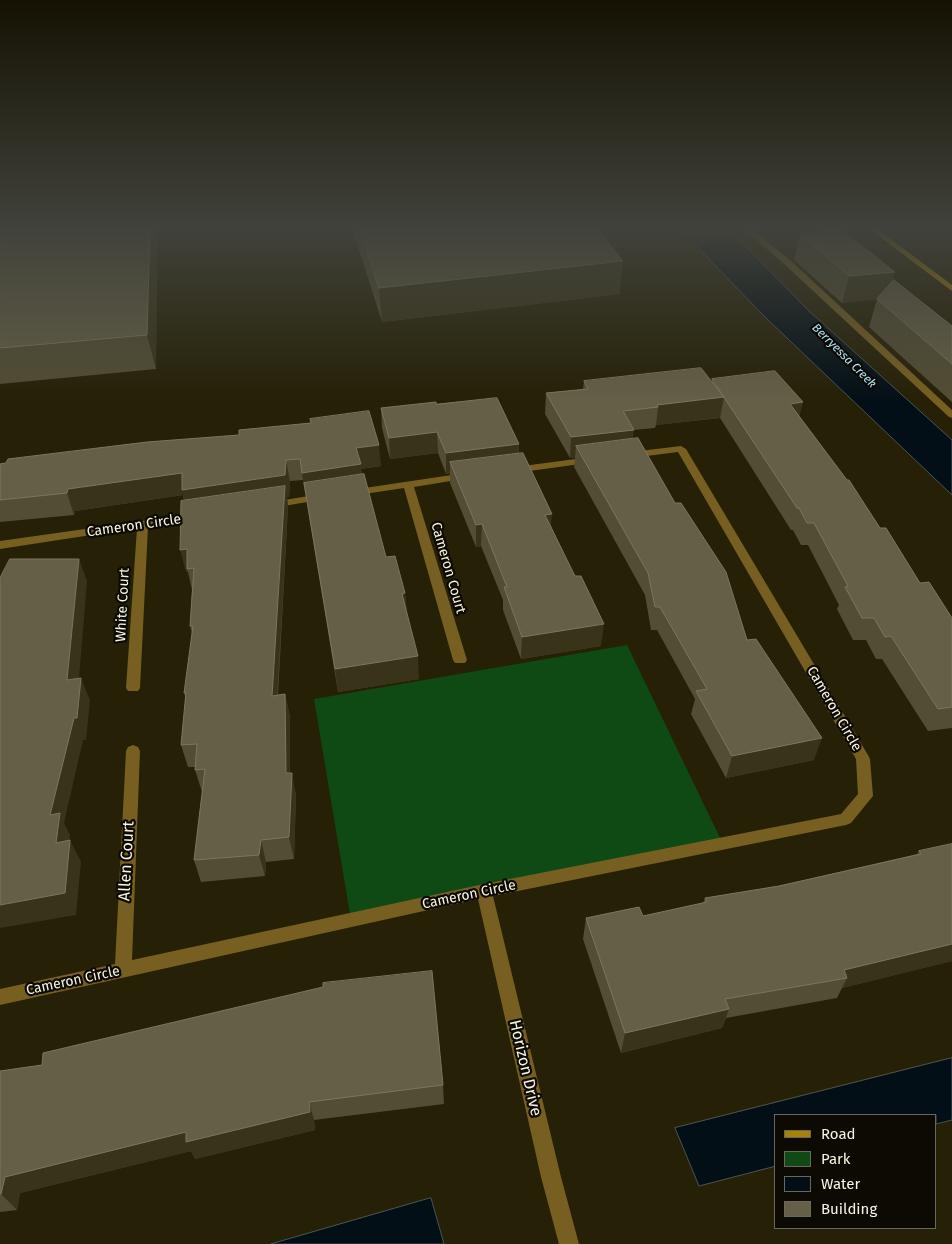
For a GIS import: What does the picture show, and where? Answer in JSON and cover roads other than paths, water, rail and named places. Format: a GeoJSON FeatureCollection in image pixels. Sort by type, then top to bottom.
{"type":"FeatureCollection","features":[{"type":"Feature","properties":{"kind":"street"},"geometry":{"type":"LineString","coordinates":[[813,286],[952,415]]}},
{"type":"Feature","properties":{"kind":"street","name":"Cameron Circle"},"geometry":{"type":"LineString","coordinates":[[0,997],[484,892],[846,820],[866,796],[863,759],[681,449],[506,471]]}},
{"type":"Feature","properties":{"kind":"street"},"geometry":{"type":"LineString","coordinates":[[254,508],[477,475]]}},
{"type":"Feature","properties":{"kind":"street","name":"Cameron Court"},"geometry":{"type":"LineString","coordinates":[[408,484],[460,660]]}},
{"type":"Feature","properties":{"kind":"street","name":"Cameron Circle"},"geometry":{"type":"LineString","coordinates":[[0,545],[216,514]]}},
{"type":"Feature","properties":{"kind":"street","name":"White Court"},"geometry":{"type":"LineString","coordinates":[[133,688],[143,525]]}},
{"type":"Feature","properties":{"kind":"street","name":"Allen Court"},"geometry":{"type":"LineString","coordinates":[[122,971],[133,751]]}},
{"type":"Feature","properties":{"kind":"street","name":"Horizon Drive"},"geometry":{"type":"LineString","coordinates":[[484,892],[551,1177],[569,1244]]}},
{"type":"Feature","properties":{"kind":"water","name":"Berryessa Creek"},"geometry":{"type":"Polygon","coordinates":[[[735,286],[785,286],[809,311],[952,440],[952,495],[766,318],[735,286]]]}},
{"type":"Feature","properties":{"kind":"water"},"geometry":{"type":"Polygon","coordinates":[[[952,1058],[952,1120],[937,1124],[937,1114],[774,1114],[774,1167],[699,1186],[675,1128],[952,1058]]]}},
{"type":"Feature","properties":{"kind":"water"},"geometry":{"type":"Polygon","coordinates":[[[431,1198],[444,1244],[271,1244],[431,1198]]]}}]}
